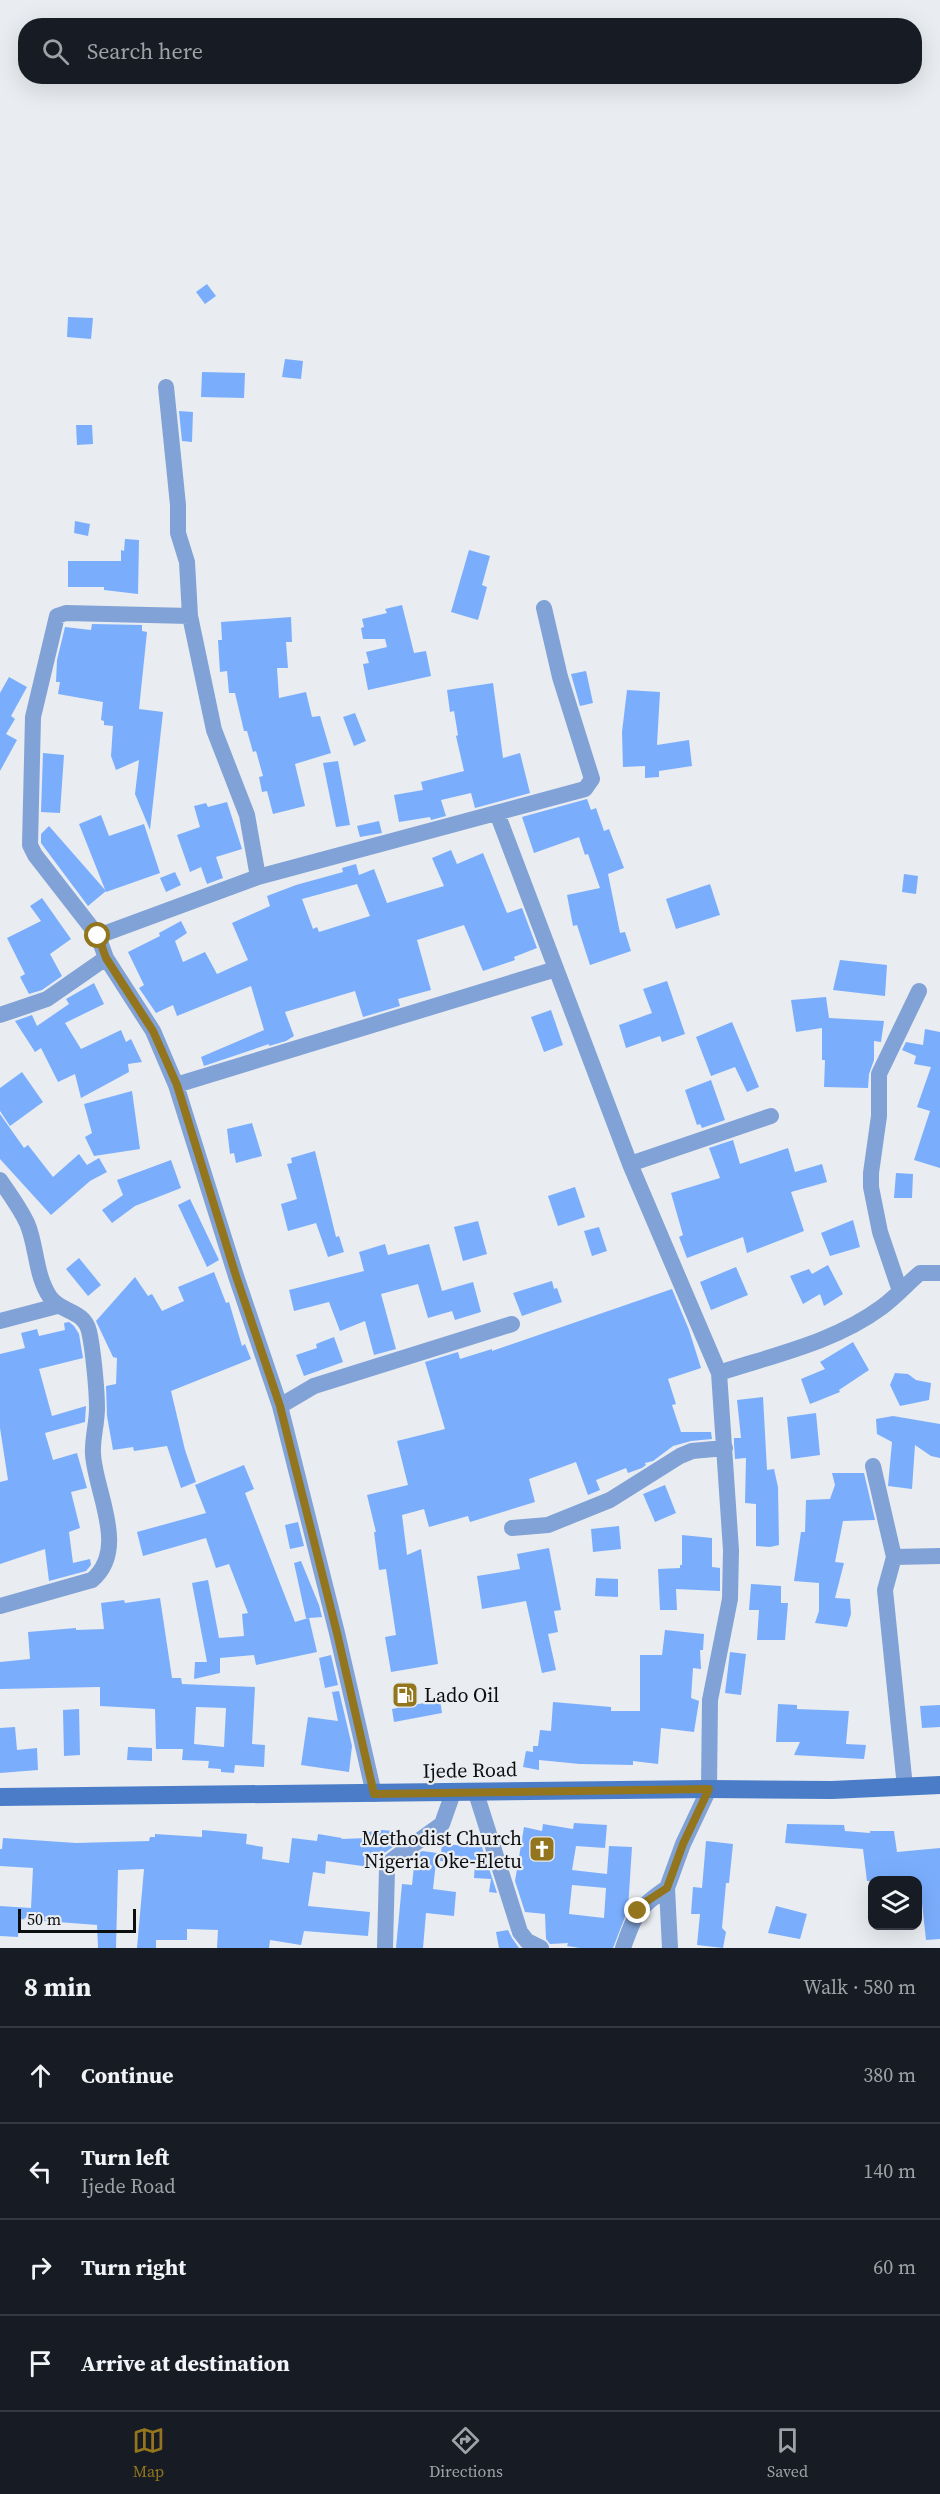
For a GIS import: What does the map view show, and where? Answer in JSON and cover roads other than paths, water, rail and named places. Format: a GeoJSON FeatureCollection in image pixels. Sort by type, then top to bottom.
{"type":"FeatureCollection","features":[{"type":"Feature","properties":{"kind":"main road","name":"Ijede Road"},"geometry":{"type":"LineString","coordinates":[[0,1797],[709,1789],[832,1790],[940,1785]]}},
{"type":"Feature","properties":{"kind":"street"},"geometry":{"type":"LineString","coordinates":[[166,387],[178,505],[178,533],[188,562],[190,616],[214,730],[247,815],[258,878]]}},
{"type":"Feature","properties":{"kind":"street"},"geometry":{"type":"LineString","coordinates":[[98,936],[258,878],[585,789],[592,779],[560,677],[544,608]]}},
{"type":"Feature","properties":{"kind":"street"},"geometry":{"type":"LineString","coordinates":[[190,616],[66,613],[57,616],[33,717],[30,845],[35,855],[98,936],[106,958],[153,1031],[177,1085],[236,1276],[280,1406],[374,1794]]}},
{"type":"Feature","properties":{"kind":"street"},"geometry":{"type":"LineString","coordinates":[[497,813],[630,1164],[719,1373],[726,1448],[732,1572],[730,1599],[710,1700],[709,1789],[683,1844],[667,1888],[670,1948]]}},
{"type":"Feature","properties":{"kind":"street"},"geometry":{"type":"LineString","coordinates":[[0,1015],[47,999],[106,958]]}},
{"type":"Feature","properties":{"kind":"street"},"geometry":{"type":"LineString","coordinates":[[177,1085],[556,969]]}},
{"type":"Feature","properties":{"kind":"street"},"geometry":{"type":"LineString","coordinates":[[900,1291],[880,1232],[871,1173],[879,1116],[879,1074],[919,991]]}},
{"type":"Feature","properties":{"kind":"street"},"geometry":{"type":"LineString","coordinates":[[630,1164],[771,1116]]}},
{"type":"Feature","properties":{"kind":"street"},"geometry":{"type":"LineString","coordinates":[[0,1180],[27,1223],[48,1295],[57,1306],[75,1312],[83,1318],[88,1330],[97,1408],[94,1466],[108,1518],[106,1560],[100,1573],[92,1580],[0,1606]]}},
{"type":"Feature","properties":{"kind":"street"},"geometry":{"type":"LineString","coordinates":[[719,1373],[813,1343],[849,1327],[882,1307],[921,1273],[940,1273]]}},
{"type":"Feature","properties":{"kind":"street"},"geometry":{"type":"LineString","coordinates":[[0,1321],[57,1306]]}},
{"type":"Feature","properties":{"kind":"street"},"geometry":{"type":"LineString","coordinates":[[280,1406],[322,1383],[512,1324]]}},
{"type":"Feature","properties":{"kind":"street"},"geometry":{"type":"LineString","coordinates":[[512,1528],[549,1525],[610,1500],[680,1456],[692,1451],[726,1448]]}},
{"type":"Feature","properties":{"kind":"street"},"geometry":{"type":"LineString","coordinates":[[873,1466],[894,1557],[885,1590],[905,1787]]}},
{"type":"Feature","properties":{"kind":"street"},"geometry":{"type":"LineString","coordinates":[[894,1557],[940,1556]]}},
{"type":"Feature","properties":{"kind":"street"},"geometry":{"type":"LineString","coordinates":[[386,1948],[387,1869],[392,1860],[442,1824],[453,1793]]}},
{"type":"Feature","properties":{"kind":"street"},"geometry":{"type":"LineString","coordinates":[[476,1793],[520,1932],[527,1941],[541,1948]]}},
{"type":"Feature","properties":{"kind":"street"},"geometry":{"type":"LineString","coordinates":[[623,1948],[638,1911],[644,1903],[667,1888]]}},
{"type":"Feature","properties":{"kind":"place","name":"Lado Oil"},"geometry":{"type":"Point","coordinates":[405,1695]}},
{"type":"Feature","properties":{"kind":"place","name":"Methodist Church Nigeria Oke-Eletu"},"geometry":{"type":"Point","coordinates":[542,1849]}}]}
